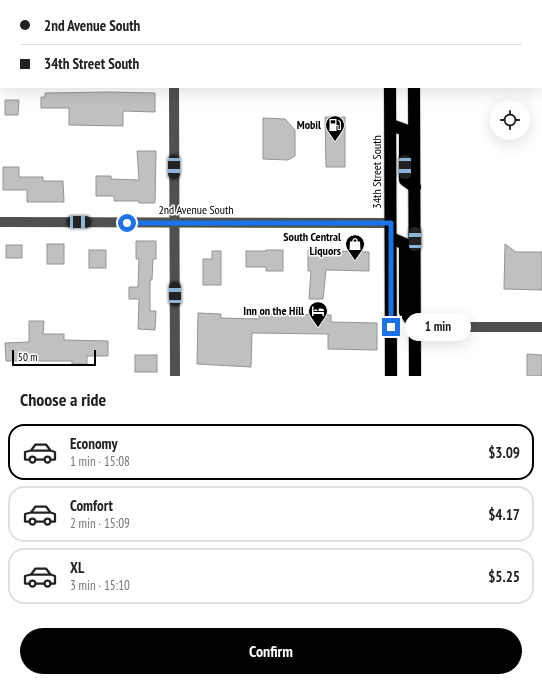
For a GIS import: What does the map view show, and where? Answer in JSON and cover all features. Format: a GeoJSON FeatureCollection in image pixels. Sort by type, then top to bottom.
{"type":"FeatureCollection","features":[{"type":"Feature","properties":{"kind":"highway","name":"34th Street South"},"geometry":{"type":"LineString","coordinates":[[390,88],[391,376]]}},
{"type":"Feature","properties":{"kind":"highway"},"geometry":{"type":"LineString","coordinates":[[414,88],[415,376]]}},
{"type":"Feature","properties":{"kind":"highway"},"geometry":{"type":"LineString","coordinates":[[390,125],[405,130],[405,180],[415,186]]}},
{"type":"Feature","properties":{"kind":"highway"},"geometry":{"type":"LineString","coordinates":[[391,238],[405,244],[405,312],[415,327]]}},
{"type":"Feature","properties":{"kind":"street"},"geometry":{"type":"LineString","coordinates":[[174,88],[175,376]]}},
{"type":"Feature","properties":{"kind":"street","name":"2nd Avenue South"},"geometry":{"type":"LineString","coordinates":[[0,222],[391,223]]}},
{"type":"Feature","properties":{"kind":"street"},"geometry":{"type":"LineString","coordinates":[[415,327],[542,327]]}},
{"type":"Feature","properties":{"kind":"building"},"geometry":{"type":"Polygon","coordinates":[[[45,93],[155,93],[155,112],[123,111],[123,126],[69,125],[69,108],[41,108],[41,97],[45,97],[45,93]]]}},
{"type":"Feature","properties":{"kind":"building"},"geometry":{"type":"Polygon","coordinates":[[[5,100],[19,100],[18,115],[5,115],[5,100]]]}},
{"type":"Feature","properties":{"kind":"building","name":"Mobil"},"geometry":{"type":"Polygon","coordinates":[[[325,117],[345,117],[345,167],[326,167],[325,117]]]}},
{"type":"Feature","properties":{"kind":"building"},"geometry":{"type":"Polygon","coordinates":[[[263,118],[285,119],[295,130],[295,156],[288,160],[263,159],[263,118]]]}},
{"type":"Feature","properties":{"kind":"building"},"geometry":{"type":"Polygon","coordinates":[[[137,151],[156,151],[155,203],[139,203],[139,201],[114,201],[114,196],[96,196],[96,176],[111,176],[111,179],[139,180],[137,151]]]}},
{"type":"Feature","properties":{"kind":"building"},"geometry":{"type":"Polygon","coordinates":[[[3,167],[19,167],[19,177],[43,177],[43,181],[63,181],[64,202],[27,202],[27,190],[3,190],[3,167]]]}},
{"type":"Feature","properties":{"kind":"building"},"geometry":{"type":"Polygon","coordinates":[[[136,241],[156,241],[156,259],[153,259],[152,280],[150,280],[150,311],[156,311],[155,330],[138,329],[139,299],[129,299],[129,287],[138,287],[139,259],[136,259],[136,241]]]}},
{"type":"Feature","properties":{"kind":"building"},"geometry":{"type":"Polygon","coordinates":[[[47,244],[64,244],[64,264],[47,264],[47,244]]]}},
{"type":"Feature","properties":{"kind":"building"},"geometry":{"type":"Polygon","coordinates":[[[505,244],[516,252],[542,252],[542,290],[504,289],[505,244]]]}},
{"type":"Feature","properties":{"kind":"building"},"geometry":{"type":"Polygon","coordinates":[[[6,245],[22,245],[22,258],[6,258],[6,245]]]}},
{"type":"Feature","properties":{"kind":"building"},"geometry":{"type":"Polygon","coordinates":[[[89,250],[106,250],[106,268],[89,268],[89,250]]]}},
{"type":"Feature","properties":{"kind":"building"},"geometry":{"type":"Polygon","coordinates":[[[283,250],[283,271],[266,271],[266,267],[246,267],[246,251],[283,250]]]}},
{"type":"Feature","properties":{"kind":"building"},"geometry":{"type":"Polygon","coordinates":[[[308,250],[369,252],[369,271],[326,270],[323,299],[309,299],[311,271],[308,271],[308,250]]]}},
{"type":"Feature","properties":{"kind":"building"},"geometry":{"type":"Polygon","coordinates":[[[212,251],[221,251],[221,285],[203,285],[203,259],[212,259],[212,251]]]}},
{"type":"Feature","properties":{"kind":"building"},"geometry":{"type":"Polygon","coordinates":[[[198,313],[221,314],[221,318],[259,319],[259,314],[331,315],[331,322],[377,323],[377,350],[328,349],[328,334],[252,333],[251,367],[197,364],[198,313]]]}},
{"type":"Feature","properties":{"kind":"building"},"geometry":{"type":"Polygon","coordinates":[[[29,321],[44,321],[43,334],[64,334],[64,340],[108,341],[108,356],[87,356],[87,364],[72,364],[72,361],[6,361],[5,343],[29,342],[29,321]]]}},
{"type":"Feature","properties":{"kind":"building"},"geometry":{"type":"Polygon","coordinates":[[[527,354],[542,355],[542,376],[527,376],[527,354]]]}},
{"type":"Feature","properties":{"kind":"building"},"geometry":{"type":"Polygon","coordinates":[[[135,355],[157,355],[157,372],[135,372],[135,355]]]}},
{"type":"Feature","properties":{"kind":"place","name":"Mobil"},"geometry":{"type":"Point","coordinates":[335,142]}},
{"type":"Feature","properties":{"kind":"place","name":"South Central Liquors"},"geometry":{"type":"Point","coordinates":[355,261]}},
{"type":"Feature","properties":{"kind":"place","name":"Inn on the Hill"},"geometry":{"type":"Point","coordinates":[318,328]}},
{"type":"Feature","properties":{"kind":"route"},"geometry":{"type":"LineString","coordinates":[[127,223],[391,223],[391,327]]}}]}
